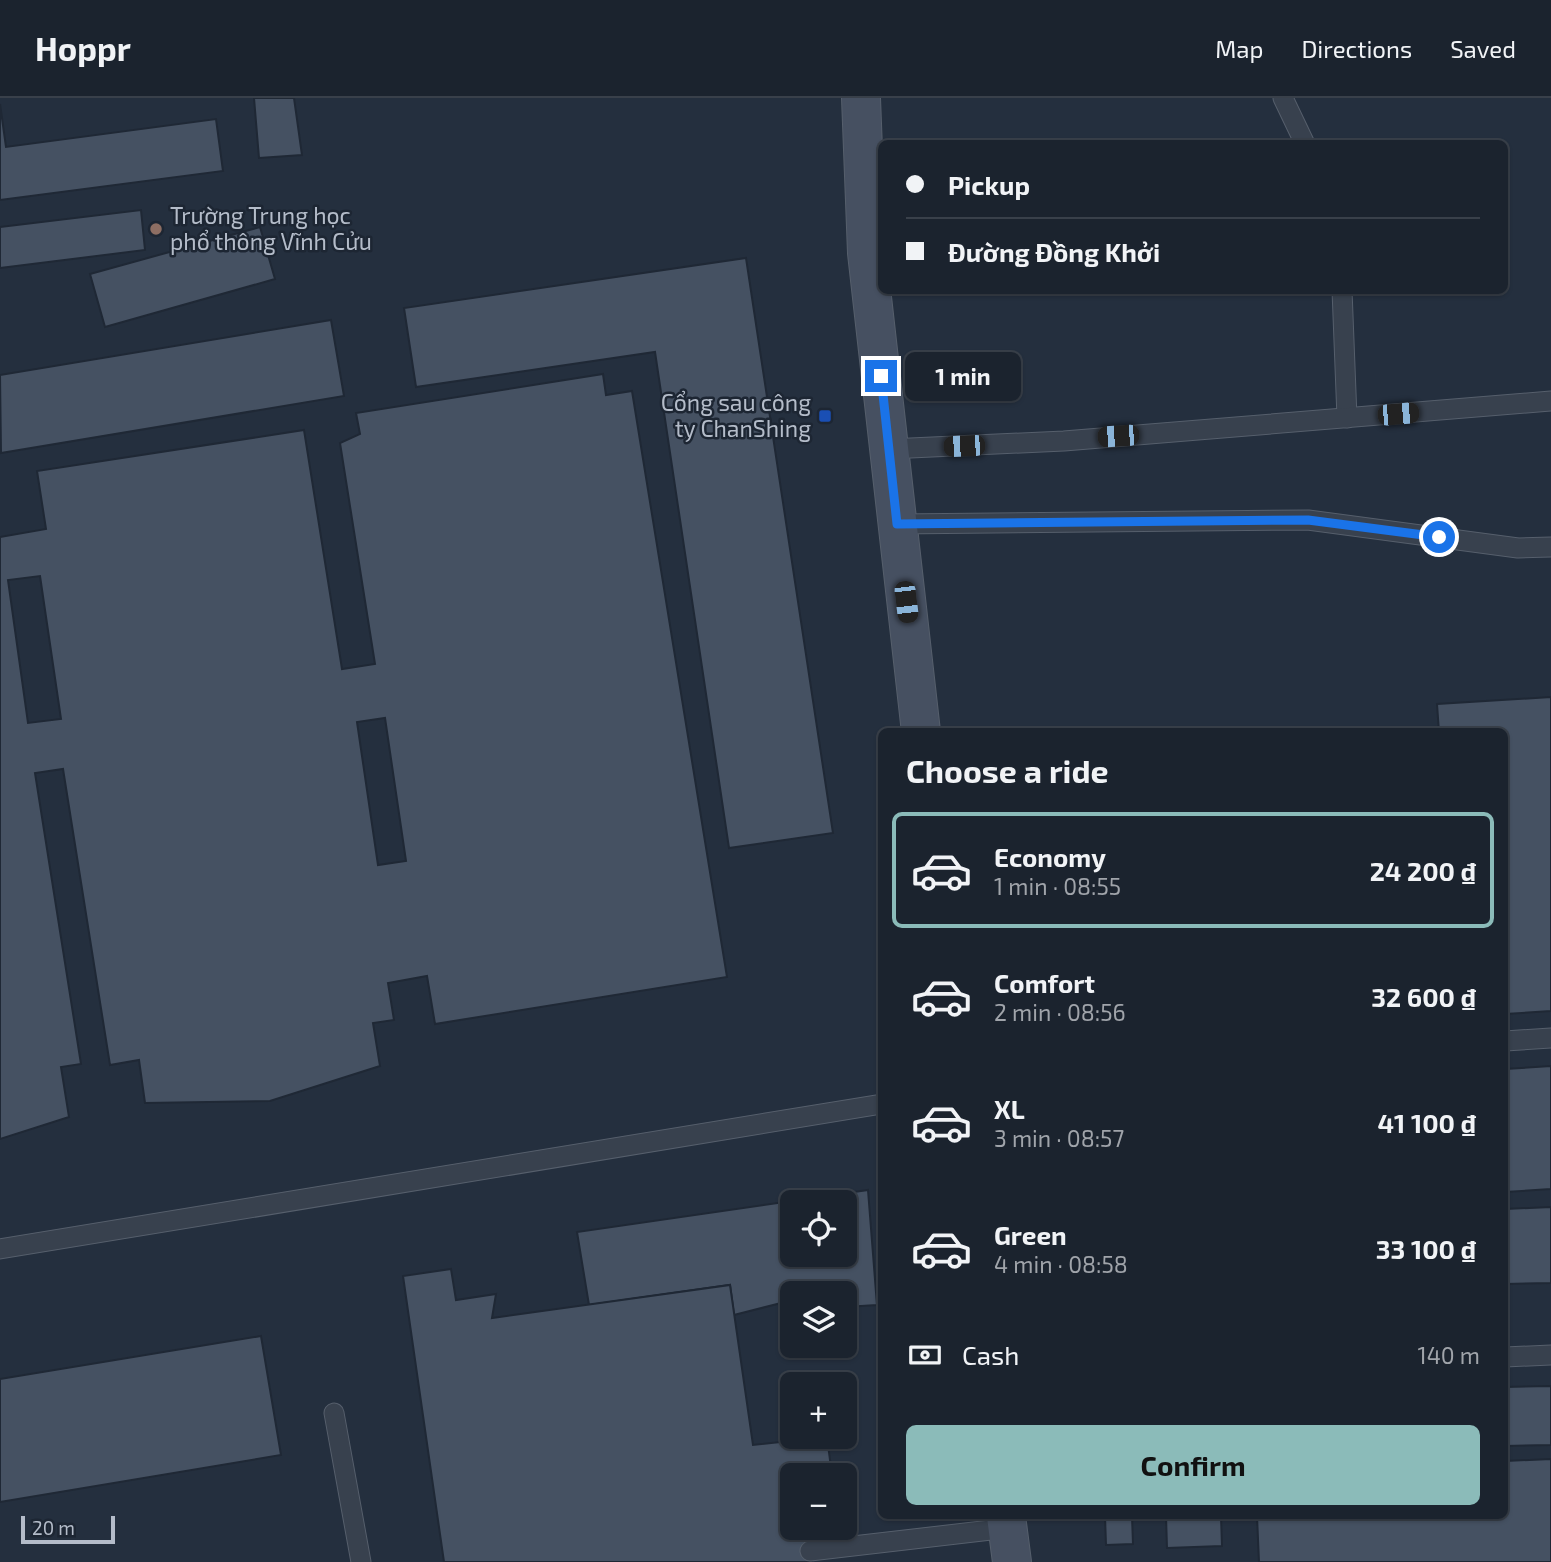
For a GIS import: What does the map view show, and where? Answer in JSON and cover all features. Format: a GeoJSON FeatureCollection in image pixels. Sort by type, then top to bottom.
{"type":"FeatureCollection","features":[{"type":"Feature","properties":{"kind":"main road"},"geometry":{"type":"LineString","coordinates":[[861,98],[867,253],[921,728]]}},
{"type":"Feature","properties":{"kind":"lane"},"geometry":{"type":"LineString","coordinates":[[1283,98],[1303,140]]}},
{"type":"Feature","properties":{"kind":"lane"},"geometry":{"type":"LineString","coordinates":[[1342,294],[1347,418]]}},
{"type":"Feature","properties":{"kind":"lane"},"geometry":{"type":"LineString","coordinates":[[889,449],[1064,441],[1551,401]]}},
{"type":"Feature","properties":{"kind":"lane"},"geometry":{"type":"LineString","coordinates":[[897,524],[1308,520],[1518,548],[1551,547]]}},
{"type":"Feature","properties":{"kind":"lane"},"geometry":{"type":"LineString","coordinates":[[1508,1041],[1551,1038]]}},
{"type":"Feature","properties":{"kind":"lane"},"geometry":{"type":"LineString","coordinates":[[0,1249],[878,1105]]}},
{"type":"Feature","properties":{"kind":"lane"},"geometry":{"type":"LineString","coordinates":[[1508,1357],[1551,1355]]}},
{"type":"Feature","properties":{"kind":"lane"},"geometry":{"type":"LineString","coordinates":[[334,1413],[361,1562]]}},
{"type":"Feature","properties":{"kind":"lane"},"geometry":{"type":"LineString","coordinates":[[810,1551],[1009,1535]]}},
{"type":"Feature","properties":{"kind":"building"},"geometry":{"type":"Polygon","coordinates":[[[254,98],[294,98],[302,155],[259,158],[254,98]]]}},
{"type":"Feature","properties":{"kind":"building"},"geometry":{"type":"Polygon","coordinates":[[[0,104],[6,147],[216,119],[223,171],[0,200],[0,104]]]}},
{"type":"Feature","properties":{"kind":"building"},"geometry":{"type":"Polygon","coordinates":[[[141,210],[145,250],[0,268],[0,227],[141,210]]]}},
{"type":"Feature","properties":{"kind":"building"},"geometry":{"type":"Polygon","coordinates":[[[260,227],[275,279],[105,327],[90,274],[260,227]]]}},
{"type":"Feature","properties":{"kind":"building"},"geometry":{"type":"Polygon","coordinates":[[[746,258],[833,833],[729,848],[655,352],[416,387],[404,308],[746,258]]]}},
{"type":"Feature","properties":{"kind":"building"},"geometry":{"type":"Polygon","coordinates":[[[331,320],[344,396],[1,453],[0,375],[331,320]]]}},
{"type":"Feature","properties":{"kind":"building"},"geometry":{"type":"Polygon","coordinates":[[[603,374],[606,395],[632,391],[727,977],[435,1024],[427,976],[388,983],[394,1020],[373,1023],[380,1066],[270,1101],[145,1103],[139,1060],[110,1065],[63,769],[35,773],[81,1064],[61,1067],[69,1117],[0,1139],[0,537],[46,529],[37,471],[304,430],[342,669],[375,664],[340,443],[360,434],[356,413],[603,374]],[[40,576],[8,580],[28,723],[61,719],[40,576]],[[385,718],[357,722],[378,865],[406,861],[385,718]]]}},
{"type":"Feature","properties":{"kind":"building"},"geometry":{"type":"Polygon","coordinates":[[[1551,697],[1551,1011],[1508,1014],[1508,728],[1439,728],[1437,704],[1551,697]]]}},
{"type":"Feature","properties":{"kind":"building"},"geometry":{"type":"Polygon","coordinates":[[[1551,1066],[1551,1189],[1508,1192],[1508,1069],[1551,1066]]]}},
{"type":"Feature","properties":{"kind":"building"},"geometry":{"type":"Polygon","coordinates":[[[868,1190],[877,1305],[857,1306],[857,1281],[780,1281],[780,1303],[734,1315],[730,1285],[589,1305],[577,1232],[780,1203],[780,1267],[857,1267],[857,1192],[868,1190]]]}},
{"type":"Feature","properties":{"kind":"building"},"geometry":{"type":"Polygon","coordinates":[[[1551,1207],[1551,1283],[1508,1284],[1508,1209],[1551,1207]]]}},
{"type":"Feature","properties":{"kind":"building"},"geometry":{"type":"Polygon","coordinates":[[[451,1269],[456,1300],[496,1294],[492,1318],[730,1285],[753,1445],[780,1442],[780,1449],[829,1449],[830,1463],[780,1463],[780,1540],[809,1540],[812,1562],[444,1562],[403,1276],[451,1269]]]}},
{"type":"Feature","properties":{"kind":"building"},"geometry":{"type":"Polygon","coordinates":[[[261,1336],[281,1455],[0,1502],[0,1379],[261,1336]]]}},
{"type":"Feature","properties":{"kind":"building"},"geometry":{"type":"Polygon","coordinates":[[[1551,1386],[1551,1445],[1508,1446],[1508,1387],[1551,1386]]]}},
{"type":"Feature","properties":{"kind":"building"},"geometry":{"type":"Polygon","coordinates":[[[1551,1459],[1551,1562],[1259,1562],[1257,1519],[1508,1519],[1508,1461],[1551,1459]]]}},
{"type":"Feature","properties":{"kind":"building"},"geometry":{"type":"Polygon","coordinates":[[[1105,1519],[1132,1519],[1133,1544],[1106,1545],[1105,1519]]]}},
{"type":"Feature","properties":{"kind":"building"},"geometry":{"type":"Polygon","coordinates":[[[1166,1519],[1221,1519],[1222,1546],[1167,1548],[1166,1519]]]}},
{"type":"Feature","properties":{"kind":"place","name":"Trường Trung học phổ thông Vĩnh Cửu"},"geometry":{"type":"Point","coordinates":[156,229]}},
{"type":"Feature","properties":{"kind":"place","name":"Cổng sau công ty ChanShing"},"geometry":{"type":"Point","coordinates":[825,416]}},
{"type":"Feature","properties":{"kind":"route"},"geometry":{"type":"LineString","coordinates":[[881,376],[897,524],[1308,520],[1439,537]]}}]}
